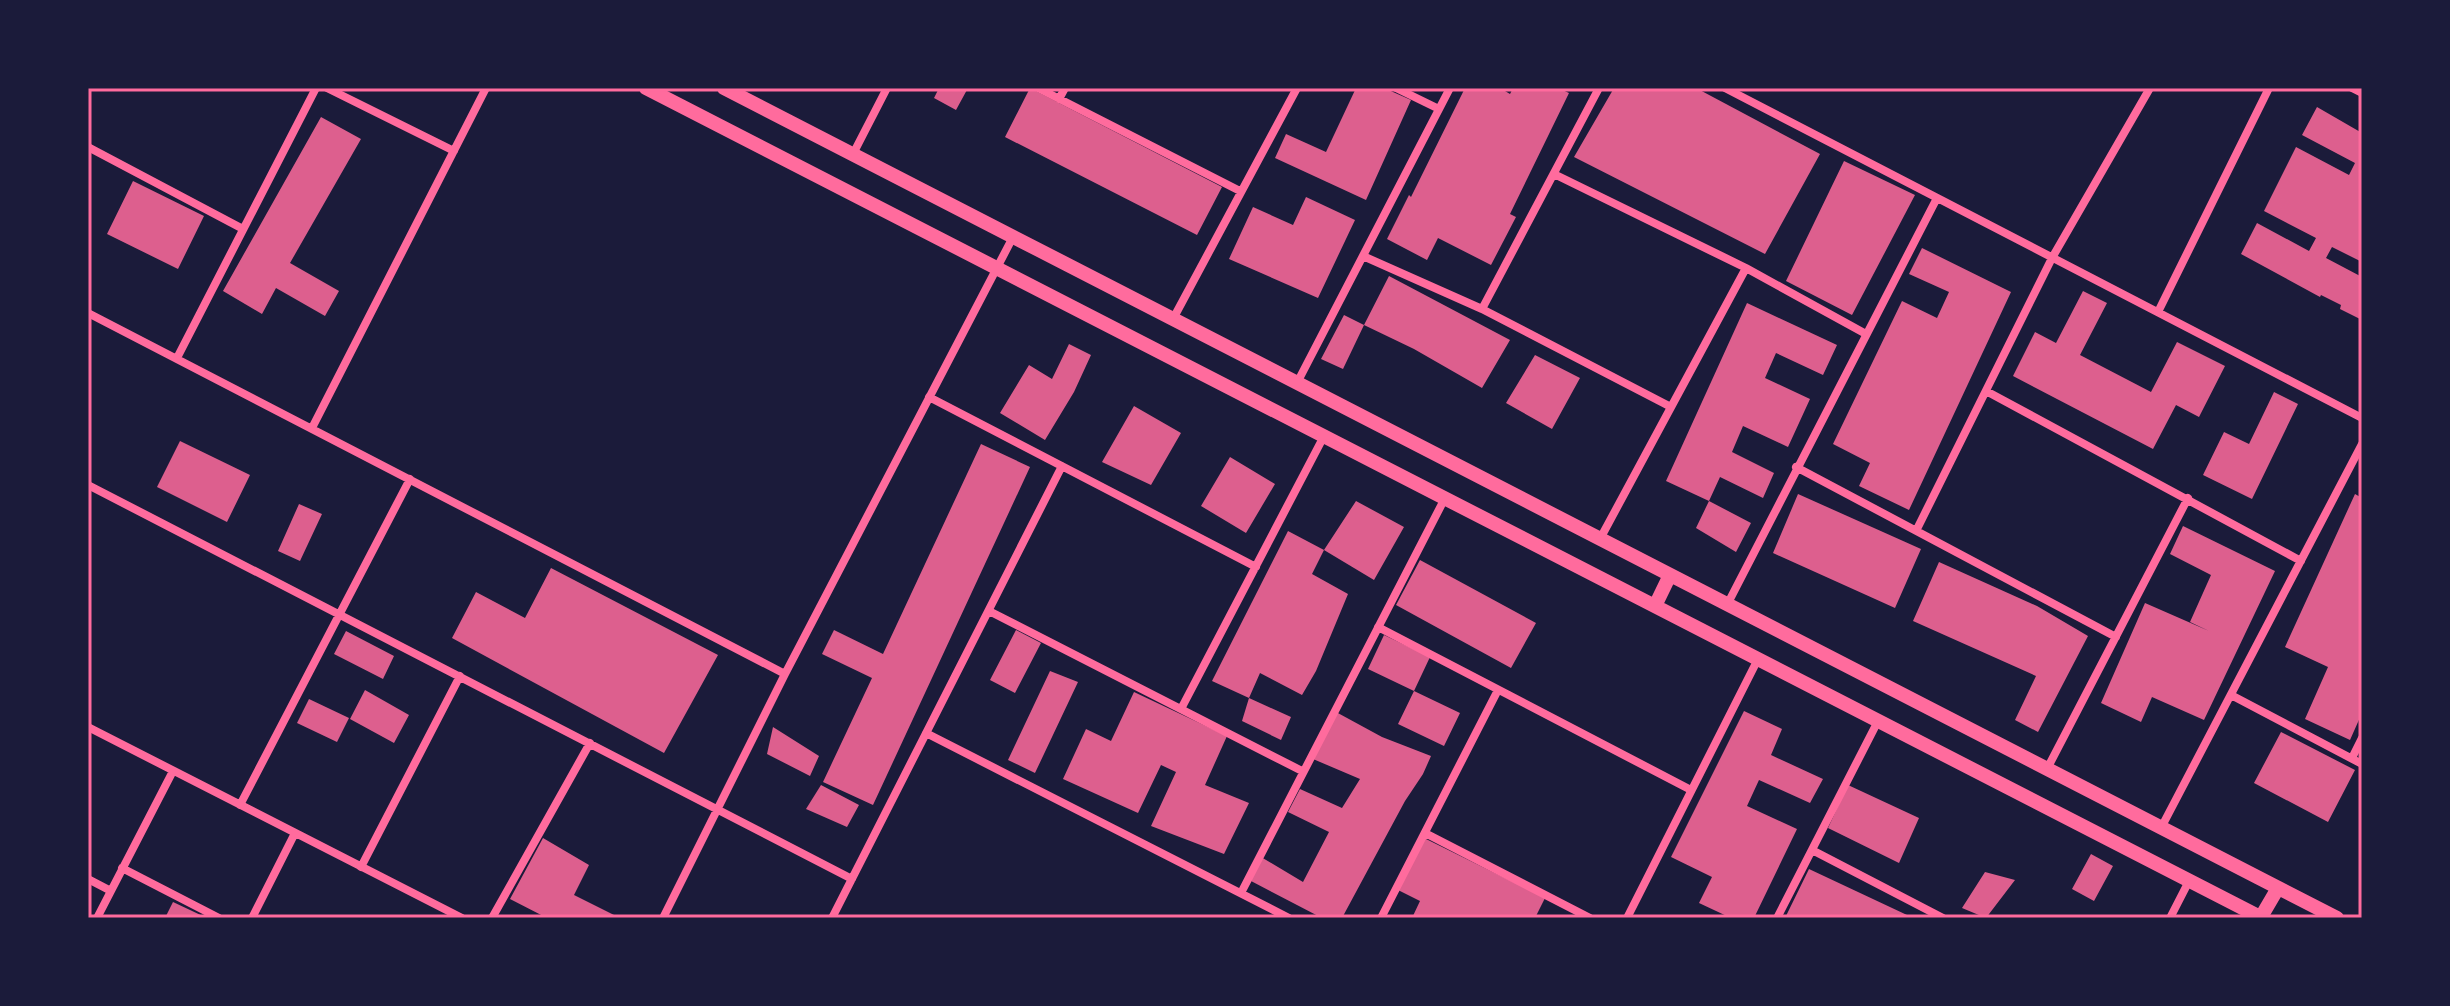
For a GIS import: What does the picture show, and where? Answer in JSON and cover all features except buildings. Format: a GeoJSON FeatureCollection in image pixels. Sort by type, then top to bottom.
{"type":"FeatureCollection","features":[{"type":"Feature","properties":{"kind":"street"},"geometry":{"type":"LineString","coordinates":[[177,358],[316,88]]}},
{"type":"Feature","properties":{"kind":"street"},"geometry":{"type":"LineString","coordinates":[[327,88],[454,151]]}},
{"type":"Feature","properties":{"kind":"street"},"geometry":{"type":"LineString","coordinates":[[312,428],[486,88]]}},
{"type":"Feature","properties":{"kind":"street"},"geometry":{"type":"LineString","coordinates":[[646,88],[2261,918],[2278,888]]}},
{"type":"Feature","properties":{"kind":"street"},"geometry":{"type":"LineString","coordinates":[[724,88],[2337,918]]}},
{"type":"Feature","properties":{"kind":"street"},"geometry":{"type":"LineString","coordinates":[[853,154],[887,88]]}},
{"type":"Feature","properties":{"kind":"street"},"geometry":{"type":"LineString","coordinates":[[1038,88],[1240,191]]}},
{"type":"Feature","properties":{"kind":"street"},"geometry":{"type":"LineString","coordinates":[[1059,99],[1065,88]]}},
{"type":"Feature","properties":{"kind":"street"},"geometry":{"type":"LineString","coordinates":[[1173,319],[1297,88]]}},
{"type":"Feature","properties":{"kind":"street"},"geometry":{"type":"LineString","coordinates":[[1396,88],[1439,109]]}},
{"type":"Feature","properties":{"kind":"street"},"geometry":{"type":"LineString","coordinates":[[1297,383],[1450,88]]}},
{"type":"Feature","properties":{"kind":"street"},"geometry":{"type":"LineString","coordinates":[[1482,309],[1599,88]]}},
{"type":"Feature","properties":{"kind":"street"},"geometry":{"type":"LineString","coordinates":[[1725,88],[1743,92],[1937,198],[2362,418]]}},
{"type":"Feature","properties":{"kind":"street"},"geometry":{"type":"LineString","coordinates":[[1917,529],[2052,258],[2150,88]]}},
{"type":"Feature","properties":{"kind":"street"},"geometry":{"type":"LineString","coordinates":[[2158,312],[2269,88]]}},
{"type":"Feature","properties":{"kind":"street"},"geometry":{"type":"LineString","coordinates":[[2352,88],[2362,93]]}},
{"type":"Feature","properties":{"kind":"street"},"geometry":{"type":"LineString","coordinates":[[88,147],[243,229]]}},
{"type":"Feature","properties":{"kind":"street"},"geometry":{"type":"LineString","coordinates":[[1554,174],[1746,268],[1866,334]]}},
{"type":"Feature","properties":{"kind":"street"},"geometry":{"type":"LineString","coordinates":[[1727,605],[1937,198]]}},
{"type":"Feature","properties":{"kind":"street"},"geometry":{"type":"LineString","coordinates":[[663,918],[785,674],[1013,237]]}},
{"type":"Feature","properties":{"kind":"street"},"geometry":{"type":"LineString","coordinates":[[1363,256],[1482,309],[1671,407]]}},
{"type":"Feature","properties":{"kind":"street"},"geometry":{"type":"LineString","coordinates":[[1600,539],[1746,268]]}},
{"type":"Feature","properties":{"kind":"street"},"geometry":{"type":"LineString","coordinates":[[88,313],[785,674]]}},
{"type":"Feature","properties":{"kind":"street"},"geometry":{"type":"LineString","coordinates":[[1986,391],[2301,561]]}},
{"type":"Feature","properties":{"kind":"street"},"geometry":{"type":"LineString","coordinates":[[929,397],[1256,567]]}},
{"type":"Feature","properties":{"kind":"street"},"geometry":{"type":"LineString","coordinates":[[1181,709],[1324,436]]}},
{"type":"Feature","properties":{"kind":"street"},"geometry":{"type":"LineString","coordinates":[[2161,828],[2362,444]]}},
{"type":"Feature","properties":{"kind":"street"},"geometry":{"type":"LineString","coordinates":[[832,918],[1062,466]]}},
{"type":"Feature","properties":{"kind":"street"},"geometry":{"type":"LineString","coordinates":[[1796,467],[2116,637]]}},
{"type":"Feature","properties":{"kind":"street"},"geometry":{"type":"LineString","coordinates":[[240,805],[410,479]]}},
{"type":"Feature","properties":{"kind":"street"},"geometry":{"type":"LineString","coordinates":[[88,485],[852,879]]}},
{"type":"Feature","properties":{"kind":"street"},"geometry":{"type":"LineString","coordinates":[[1241,893],[1445,498]]}},
{"type":"Feature","properties":{"kind":"street"},"geometry":{"type":"LineString","coordinates":[[2047,769],[2188,498]]}},
{"type":"Feature","properties":{"kind":"street"},"geometry":{"type":"LineString","coordinates":[[1655,606],[1670,575]]}},
{"type":"Feature","properties":{"kind":"street"},"geometry":{"type":"LineString","coordinates":[[989,611],[1302,771]]}},
{"type":"Feature","properties":{"kind":"street"},"geometry":{"type":"LineString","coordinates":[[1378,627],[1691,790]]}},
{"type":"Feature","properties":{"kind":"street"},"geometry":{"type":"LineString","coordinates":[[1627,918],[1758,659]]}},
{"type":"Feature","properties":{"kind":"street"},"geometry":{"type":"LineString","coordinates":[[361,867],[460,676]]}},
{"type":"Feature","properties":{"kind":"street"},"geometry":{"type":"LineString","coordinates":[[1381,918],[1498,690]]}},
{"type":"Feature","properties":{"kind":"street"},"geometry":{"type":"LineString","coordinates":[[2231,695],[2362,764]]}},
{"type":"Feature","properties":{"kind":"street"},"geometry":{"type":"LineString","coordinates":[[1777,918],[1878,721]]}},
{"type":"Feature","properties":{"kind":"street"},"geometry":{"type":"LineString","coordinates":[[88,727],[462,918]]}},
{"type":"Feature","properties":{"kind":"street"},"geometry":{"type":"LineString","coordinates":[[926,733],[1289,918]]}},
{"type":"Feature","properties":{"kind":"street"},"geometry":{"type":"LineString","coordinates":[[2352,758],[2362,738]]}},
{"type":"Feature","properties":{"kind":"street"},"geometry":{"type":"LineString","coordinates":[[492,918],[590,743]]}},
{"type":"Feature","properties":{"kind":"street"},"geometry":{"type":"LineString","coordinates":[[97,918],[173,771]]}},
{"type":"Feature","properties":{"kind":"street"},"geometry":{"type":"LineString","coordinates":[[252,918],[295,833]]}},
{"type":"Feature","properties":{"kind":"street"},"geometry":{"type":"LineString","coordinates":[[1425,833],[1590,918]]}},
{"type":"Feature","properties":{"kind":"street"},"geometry":{"type":"LineString","coordinates":[[1812,850],[1932,915],[1943,918]]}},
{"type":"Feature","properties":{"kind":"street"},"geometry":{"type":"LineString","coordinates":[[122,868],[219,918]]}},
{"type":"Feature","properties":{"kind":"street"},"geometry":{"type":"LineString","coordinates":[[88,879],[111,891]]}},
{"type":"Feature","properties":{"kind":"street"},"geometry":{"type":"LineString","coordinates":[[2170,918],[2189,881]]}}]}
